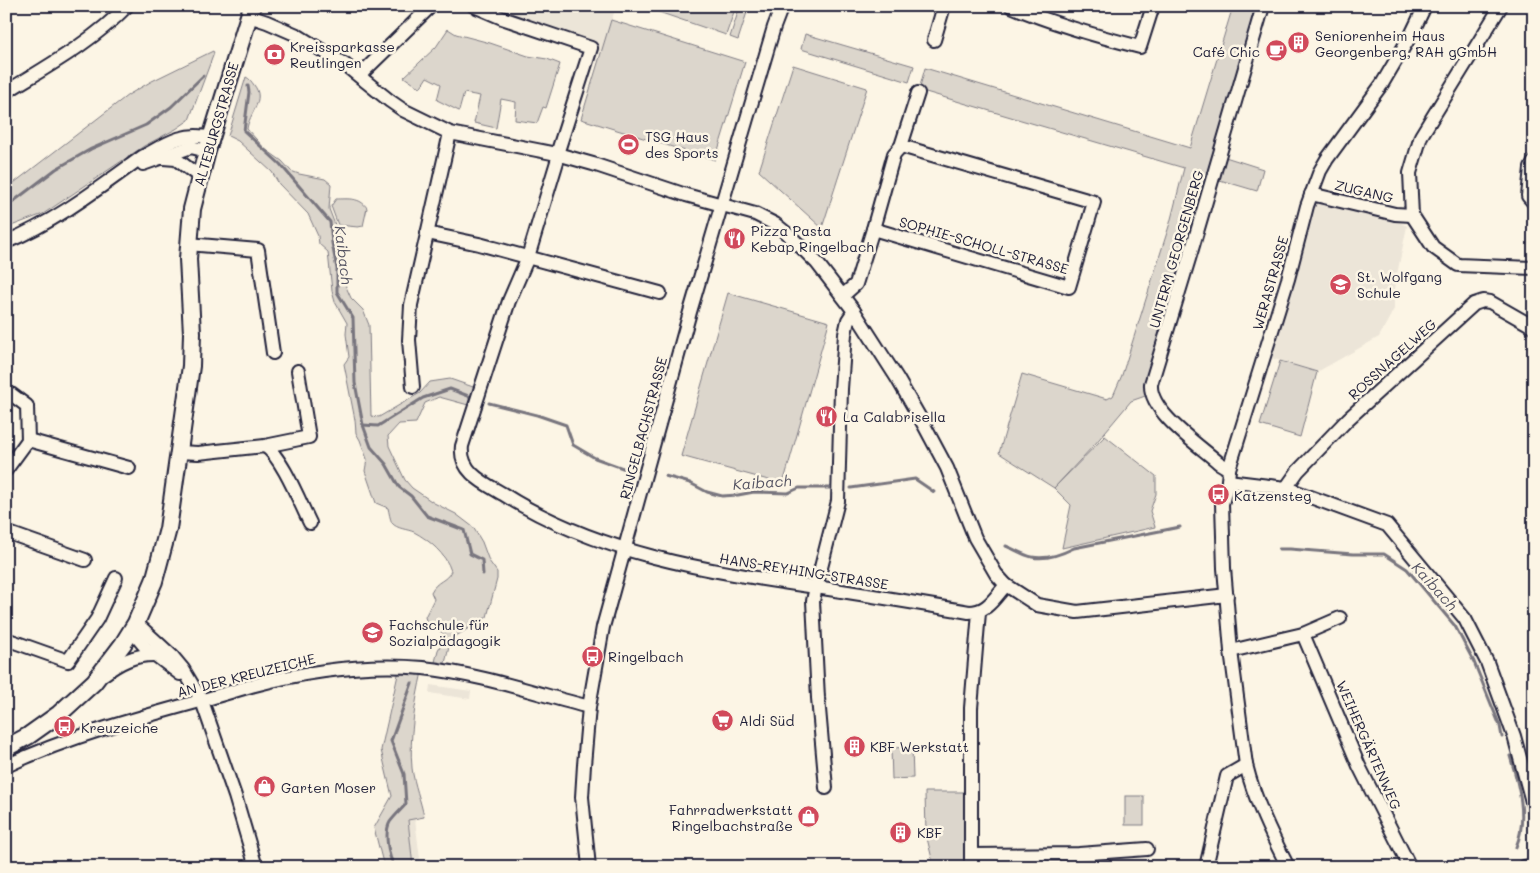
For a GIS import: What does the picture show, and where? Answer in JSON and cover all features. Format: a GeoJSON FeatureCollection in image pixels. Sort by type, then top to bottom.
{"type":"FeatureCollection","features":[{"type":"Feature","properties":{"kind":"main road","name":"ALTEBURGSTRASSE"},"geometry":{"type":"LineString","coordinates":[[6,748],[28,736],[59,714],[94,682],[134,627],[154,580],[165,544],[190,383],[192,350],[188,244],[192,209],[209,145],[250,11]]}},
{"type":"Feature","properties":{"kind":"street"},"geometry":{"type":"LineString","coordinates":[[6,92],[75,49],[111,23],[127,6]]}},
{"type":"Feature","properties":{"kind":"street"},"geometry":{"type":"LineString","coordinates":[[360,75],[431,6]]}},
{"type":"Feature","properties":{"kind":"street"},"geometry":{"type":"LineString","coordinates":[[474,6],[502,18],[591,48],[528,257]]}},
{"type":"Feature","properties":{"kind":"street","name":"RINGELBACHSTRASSE"},"geometry":{"type":"LineString","coordinates":[[589,867],[582,797],[589,707],[603,627],[690,312],[774,27],[782,6]]}},
{"type":"Feature","properties":{"kind":"street"},"geometry":{"type":"LineString","coordinates":[[934,40],[944,6]]}},
{"type":"Feature","properties":{"kind":"street"},"geometry":{"type":"LineString","coordinates":[[1011,6],[1042,19],[1093,36],[1140,47],[1153,6]]}},
{"type":"Feature","properties":{"kind":"street","name":"UNTERM GEORGENBERG"},"geometry":{"type":"LineString","coordinates":[[1229,475],[1220,463],[1161,412],[1151,394],[1150,384],[1192,249],[1262,6]]}},
{"type":"Feature","properties":{"kind":"street","name":"WERASTRASSE"},"geometry":{"type":"LineString","coordinates":[[1288,867],[1270,832],[1249,778],[1246,765],[1231,651],[1223,546],[1222,504],[1288,279],[1310,194],[1327,159],[1382,84],[1412,33],[1425,6]]}},
{"type":"Feature","properties":{"kind":"street"},"geometry":{"type":"LineString","coordinates":[[1501,6],[1421,136],[1410,173],[1412,214],[1433,247],[1458,265],[1534,268]]}},
{"type":"Feature","properties":{"kind":"street"},"geometry":{"type":"LineString","coordinates":[[250,11],[287,30],[344,64],[403,110],[450,133],[558,154],[614,170],[686,195],[755,214],[775,224],[818,263],[854,311],[897,378],[947,468],[976,538],[996,574],[1006,585],[1037,605],[1077,612],[1226,595]]}},
{"type":"Feature","properties":{"kind":"street"},"geometry":{"type":"LineString","coordinates":[[841,294],[847,292],[856,284],[894,154],[901,146],[918,93]]}},
{"type":"Feature","properties":{"kind":"street"},"geometry":{"type":"LineString","coordinates":[[413,387],[409,322],[411,305],[450,133]]}},
{"type":"Feature","properties":{"kind":"street"},"geometry":{"type":"LineString","coordinates":[[6,242],[47,222],[142,158],[180,138],[194,136],[209,145]]}},
{"type":"Feature","properties":{"kind":"street"},"geometry":{"type":"LineString","coordinates":[[122,172],[192,147],[209,145]]}},
{"type":"Feature","properties":{"kind":"street","name":"SOPHIE-SCHOLL-STRASSE"},"geometry":{"type":"LineString","coordinates":[[873,229],[1069,287],[1094,202],[901,146]]}},
{"type":"Feature","properties":{"kind":"street"},"geometry":{"type":"LineString","coordinates":[[161,157],[176,159],[200,177]]}},
{"type":"Feature","properties":{"kind":"street"},"geometry":{"type":"LineString","coordinates":[[1534,162],[1528,196],[1534,203]]}},
{"type":"Feature","properties":{"kind":"street","name":"ZUGANG"},"geometry":{"type":"LineString","coordinates":[[1310,194],[1395,214],[1412,214]]}},
{"type":"Feature","properties":{"kind":"street"},"geometry":{"type":"LineString","coordinates":[[427,233],[479,244],[660,292]]}},
{"type":"Feature","properties":{"kind":"street"},"geometry":{"type":"LineString","coordinates":[[188,244],[258,250],[273,353]]}},
{"type":"Feature","properties":{"kind":"street","name":"HANS-REYHING-STRASSE"},"geometry":{"type":"LineString","coordinates":[[528,257],[509,301],[462,446],[462,459],[465,466],[476,477],[521,506],[575,532],[625,550],[719,573],[979,612]]}},
{"type":"Feature","properties":{"kind":"street","name":"ROSSNAGELWEG"},"geometry":{"type":"LineString","coordinates":[[1286,488],[1298,471],[1348,419],[1474,304],[1483,301],[1490,302],[1534,327]]}},
{"type":"Feature","properties":{"kind":"street"},"geometry":{"type":"LineString","coordinates":[[826,788],[818,698],[814,601],[838,501],[841,389],[845,334],[848,320],[854,311]]}},
{"type":"Feature","properties":{"kind":"street"},"geometry":{"type":"LineString","coordinates":[[179,452],[198,453],[264,446],[309,437],[298,371]]}},
{"type":"Feature","properties":{"kind":"street"},"geometry":{"type":"LineString","coordinates":[[6,394],[10,394],[27,406],[28,440],[6,470]]}},
{"type":"Feature","properties":{"kind":"street"},"geometry":{"type":"LineString","coordinates":[[28,440],[129,468]]}},
{"type":"Feature","properties":{"kind":"street"},"geometry":{"type":"LineString","coordinates":[[264,446],[270,450],[283,470],[310,523]]}},
{"type":"Feature","properties":{"kind":"street"},"geometry":{"type":"LineString","coordinates":[[1229,475],[1286,488],[1387,525],[1464,619],[1491,671],[1514,736],[1534,809]]}},
{"type":"Feature","properties":{"kind":"street"},"geometry":{"type":"LineString","coordinates":[[6,532],[85,560]]}},
{"type":"Feature","properties":{"kind":"street"},"geometry":{"type":"LineString","coordinates":[[6,639],[68,661],[97,619],[116,578]]}},
{"type":"Feature","properties":{"kind":"street"},"geometry":{"type":"LineString","coordinates":[[1006,585],[979,612],[971,708],[971,861],[1147,849]]}},
{"type":"Feature","properties":{"kind":"street"},"geometry":{"type":"LineString","coordinates":[[1231,651],[1304,634],[1340,618]]}},
{"type":"Feature","properties":{"kind":"street"},"geometry":{"type":"LineString","coordinates":[[134,627],[146,648],[193,686]]}},
{"type":"Feature","properties":{"kind":"street"},"geometry":{"type":"LineString","coordinates":[[134,627],[173,657],[184,669],[202,700],[235,796],[256,867]]}},
{"type":"Feature","properties":{"kind":"street","name":"WEIHERGÄRTENWEG"},"geometry":{"type":"LineString","coordinates":[[1304,634],[1359,766],[1410,867]]}},
{"type":"Feature","properties":{"kind":"street"},"geometry":{"type":"LineString","coordinates":[[94,682],[126,659],[142,655],[154,656]]}},
{"type":"Feature","properties":{"kind":"street","name":"AN DER KREUZEICHE"},"geometry":{"type":"LineString","coordinates":[[6,766],[69,740],[202,700],[297,675],[342,668],[390,666],[443,671],[484,678],[589,707]]}},
{"type":"Feature","properties":{"kind":"street"},"geometry":{"type":"LineString","coordinates":[[1206,867],[1227,776],[1246,765]]}},
{"type":"Feature","properties":{"kind":"street"},"geometry":{"type":"LineString","coordinates":[[1524,867],[1534,865]]}},
{"type":"Feature","properties":{"kind":"shaded area"},"geometry":{"type":"Polygon","coordinates":[[[474,6],[616,6],[602,52],[502,18],[474,6]]]}},
{"type":"Feature","properties":{"kind":"shaded area"},"geometry":{"type":"Polygon","coordinates":[[[641,6],[736,6],[726,35],[641,6]]]}},
{"type":"Feature","properties":{"kind":"shaded area"},"geometry":{"type":"Polygon","coordinates":[[[740,6],[749,6],[738,40],[730,37],[740,6]]]}},
{"type":"Feature","properties":{"kind":"shaded area"},"geometry":{"type":"Polygon","coordinates":[[[1233,6],[1263,6],[1219,155],[1263,169],[1257,191],[1213,178],[1151,394],[1131,401],[1095,444],[1054,488],[999,453],[1022,374],[1107,399],[1113,396],[1122,375],[1170,223],[1184,168],[919,90],[925,68],[1190,148],[1233,6]]]}},
{"type":"Feature","properties":{"kind":"shaded area"},"geometry":{"type":"Polygon","coordinates":[[[611,20],[745,62],[715,160],[581,119],[611,20]]]}},
{"type":"Feature","properties":{"kind":"shaded area"},"geometry":{"type":"Polygon","coordinates":[[[448,29],[456,34],[560,64],[546,108],[543,107],[537,123],[515,120],[516,102],[501,99],[496,128],[474,123],[480,96],[464,93],[459,111],[437,100],[441,84],[427,77],[420,88],[404,77],[436,47],[448,29]]]}},
{"type":"Feature","properties":{"kind":"shaded area"},"geometry":{"type":"Polygon","coordinates":[[[805,34],[914,66],[909,82],[801,49],[805,34]]]}},
{"type":"Feature","properties":{"kind":"shaded area"},"geometry":{"type":"Polygon","coordinates":[[[213,51],[214,53],[189,120],[144,146],[43,214],[6,228],[6,189],[128,95],[213,51]]]}},
{"type":"Feature","properties":{"kind":"shaded area"},"geometry":{"type":"Polygon","coordinates":[[[793,65],[867,88],[822,228],[759,171],[793,65]]]}},
{"type":"Feature","properties":{"kind":"shaded area"},"geometry":{"type":"Polygon","coordinates":[[[246,77],[254,85],[258,96],[256,107],[247,129],[265,149],[282,161],[291,171],[325,179],[331,184],[329,209],[340,238],[343,280],[351,298],[363,310],[369,325],[371,416],[379,417],[420,393],[430,382],[450,379],[479,389],[472,406],[439,397],[425,403],[416,423],[399,424],[388,436],[389,446],[405,480],[412,488],[434,503],[456,514],[473,527],[482,542],[489,561],[497,572],[497,579],[487,617],[451,639],[443,671],[433,670],[438,650],[446,635],[427,623],[425,617],[434,599],[431,592],[451,571],[449,565],[436,548],[414,532],[394,525],[388,508],[376,503],[365,471],[367,459],[356,433],[344,364],[349,357],[346,334],[347,323],[335,302],[332,291],[328,252],[319,244],[318,236],[308,214],[279,184],[272,172],[238,141],[228,136],[246,77]]]}},
{"type":"Feature","properties":{"kind":"shaded area"},"geometry":{"type":"Polygon","coordinates":[[[336,199],[353,199],[364,204],[367,208],[363,226],[338,225],[331,206],[336,199]]]}},
{"type":"Feature","properties":{"kind":"shaded area","name":"St. Wolfgang Schule"},"geometry":{"type":"Polygon","coordinates":[[[1317,203],[1391,218],[1407,226],[1394,289],[1394,309],[1379,337],[1317,372],[1265,356],[1311,208],[1317,203]]]}},
{"type":"Feature","properties":{"kind":"shaded area"},"geometry":{"type":"Polygon","coordinates":[[[728,293],[829,322],[783,484],[681,456],[728,293]]]}},
{"type":"Feature","properties":{"kind":"shaded area"},"geometry":{"type":"Polygon","coordinates":[[[1280,361],[1317,372],[1300,437],[1260,425],[1280,361]]]}},
{"type":"Feature","properties":{"kind":"shaded area"},"geometry":{"type":"Polygon","coordinates":[[[1105,436],[1156,476],[1156,494],[1150,511],[1155,527],[1062,548],[1071,505],[1054,488],[1105,436]]]}},
{"type":"Feature","properties":{"kind":"shaded area"},"geometry":{"type":"Polygon","coordinates":[[[399,670],[422,672],[413,720],[411,756],[413,774],[424,817],[408,820],[413,867],[384,867],[374,828],[392,796],[381,750],[399,670]]]}},
{"type":"Feature","properties":{"kind":"shaded area"},"geometry":{"type":"Polygon","coordinates":[[[430,685],[471,691],[470,699],[429,693],[430,685]]]}},
{"type":"Feature","properties":{"kind":"shaded area"},"geometry":{"type":"Polygon","coordinates":[[[912,747],[913,778],[892,779],[891,748],[912,747]]]}},
{"type":"Feature","properties":{"kind":"shaded area"},"geometry":{"type":"Polygon","coordinates":[[[925,792],[971,792],[971,867],[934,867],[926,834],[925,792]]]}},
{"type":"Feature","properties":{"kind":"shaded area"},"geometry":{"type":"Polygon","coordinates":[[[1125,796],[1144,796],[1144,825],[1125,825],[1125,796]]]}},
{"type":"Feature","properties":{"kind":"shaded area"},"geometry":{"type":"Polygon","coordinates":[[[408,819],[415,819],[421,867],[413,867],[408,819]]]}},
{"type":"Feature","properties":{"kind":"waterway","name":"Kaibach"},"geometry":{"type":"LineString","coordinates":[[6,207],[56,169],[91,149],[146,125],[171,107],[203,76]]}},
{"type":"Feature","properties":{"kind":"waterway","name":"Kaibach"},"geometry":{"type":"LineString","coordinates":[[248,86],[249,92],[244,131],[280,164],[330,222],[337,269],[337,292],[353,318],[355,383],[363,425],[371,447],[386,464],[399,487],[411,496],[427,516],[464,530],[470,554],[482,560],[483,574]]}},
{"type":"Feature","properties":{"kind":"waterway","name":"Kaibach"},"geometry":{"type":"LineString","coordinates":[[363,425],[378,426],[423,398],[450,389],[471,397]]}},
{"type":"Feature","properties":{"kind":"waterway","name":"Kaibach"},"geometry":{"type":"LineString","coordinates":[[489,403],[537,415],[566,425],[573,445],[595,458],[631,471]]}},
{"type":"Feature","properties":{"kind":"waterway","name":"Kaibach"},"geometry":{"type":"LineString","coordinates":[[665,476],[690,483],[707,492],[722,496],[754,492],[788,493],[799,488],[833,488]]}},
{"type":"Feature","properties":{"kind":"waterway","name":"Kaibach"},"geometry":{"type":"LineString","coordinates":[[851,488],[915,479],[934,492]]}},
{"type":"Feature","properties":{"kind":"waterway","name":"Kaibach"},"geometry":{"type":"LineString","coordinates":[[1006,546],[1029,556],[1042,558],[1074,548],[1180,527]]}},
{"type":"Feature","properties":{"kind":"waterway","name":"Kaibach"},"geometry":{"type":"LineString","coordinates":[[1279,549],[1384,554],[1407,569],[1455,626],[1474,662],[1500,726],[1502,737]]}},
{"type":"Feature","properties":{"kind":"waterway"},"geometry":{"type":"LineString","coordinates":[[395,867],[390,857],[388,826],[406,804],[404,774],[391,741],[412,683]]}},
{"type":"Feature","properties":{"kind":"waterway","name":"Kaibach"},"geometry":{"type":"LineString","coordinates":[[1510,756],[1519,790],[1522,813],[1520,836],[1516,847]]}},
{"type":"Feature","properties":{"kind":"place","name":"Seniorenheim Haus Georgenberg, RAH gGmbH"},"geometry":{"type":"Point","coordinates":[1299,43]}},
{"type":"Feature","properties":{"kind":"place","name":"Café Chic"},"geometry":{"type":"Point","coordinates":[1276,51]}},
{"type":"Feature","properties":{"kind":"place","name":"Kreissparkasse Reutlingen"},"geometry":{"type":"Point","coordinates":[274,54]}},
{"type":"Feature","properties":{"kind":"place","name":"TSG Haus des Sports"},"geometry":{"type":"Point","coordinates":[629,144]}},
{"type":"Feature","properties":{"kind":"place","name":"Pizza Pasta Kebap Ringelbach"},"geometry":{"type":"Point","coordinates":[735,238]}},
{"type":"Feature","properties":{"kind":"place","name":"St. Wolfgang Schule"},"geometry":{"type":"Point","coordinates":[1341,284]}},
{"type":"Feature","properties":{"kind":"place","name":"La Calabrisella"},"geometry":{"type":"Point","coordinates":[827,416]}},
{"type":"Feature","properties":{"kind":"place","name":"Katzensteg"},"geometry":{"type":"Point","coordinates":[1218,495]}},
{"type":"Feature","properties":{"kind":"place","name":"Fachschule für Sozialpädagogik"},"geometry":{"type":"Point","coordinates":[373,632]}},
{"type":"Feature","properties":{"kind":"place","name":"Ringelbach"},"geometry":{"type":"Point","coordinates":[592,656]}},
{"type":"Feature","properties":{"kind":"place","name":"Aldi Süd"},"geometry":{"type":"Point","coordinates":[723,720]}},
{"type":"Feature","properties":{"kind":"place","name":"Kreuzeiche"},"geometry":{"type":"Point","coordinates":[65,727]}},
{"type":"Feature","properties":{"kind":"place","name":"KBF Werkstatt"},"geometry":{"type":"Point","coordinates":[854,746]}},
{"type":"Feature","properties":{"kind":"place","name":"Garten Moser"},"geometry":{"type":"Point","coordinates":[265,787]}},
{"type":"Feature","properties":{"kind":"place","name":"Fahrradwerkstatt Ringelbachstraße"},"geometry":{"type":"Point","coordinates":[809,817]}},
{"type":"Feature","properties":{"kind":"place","name":"KBF"},"geometry":{"type":"Point","coordinates":[901,832]}}]}
